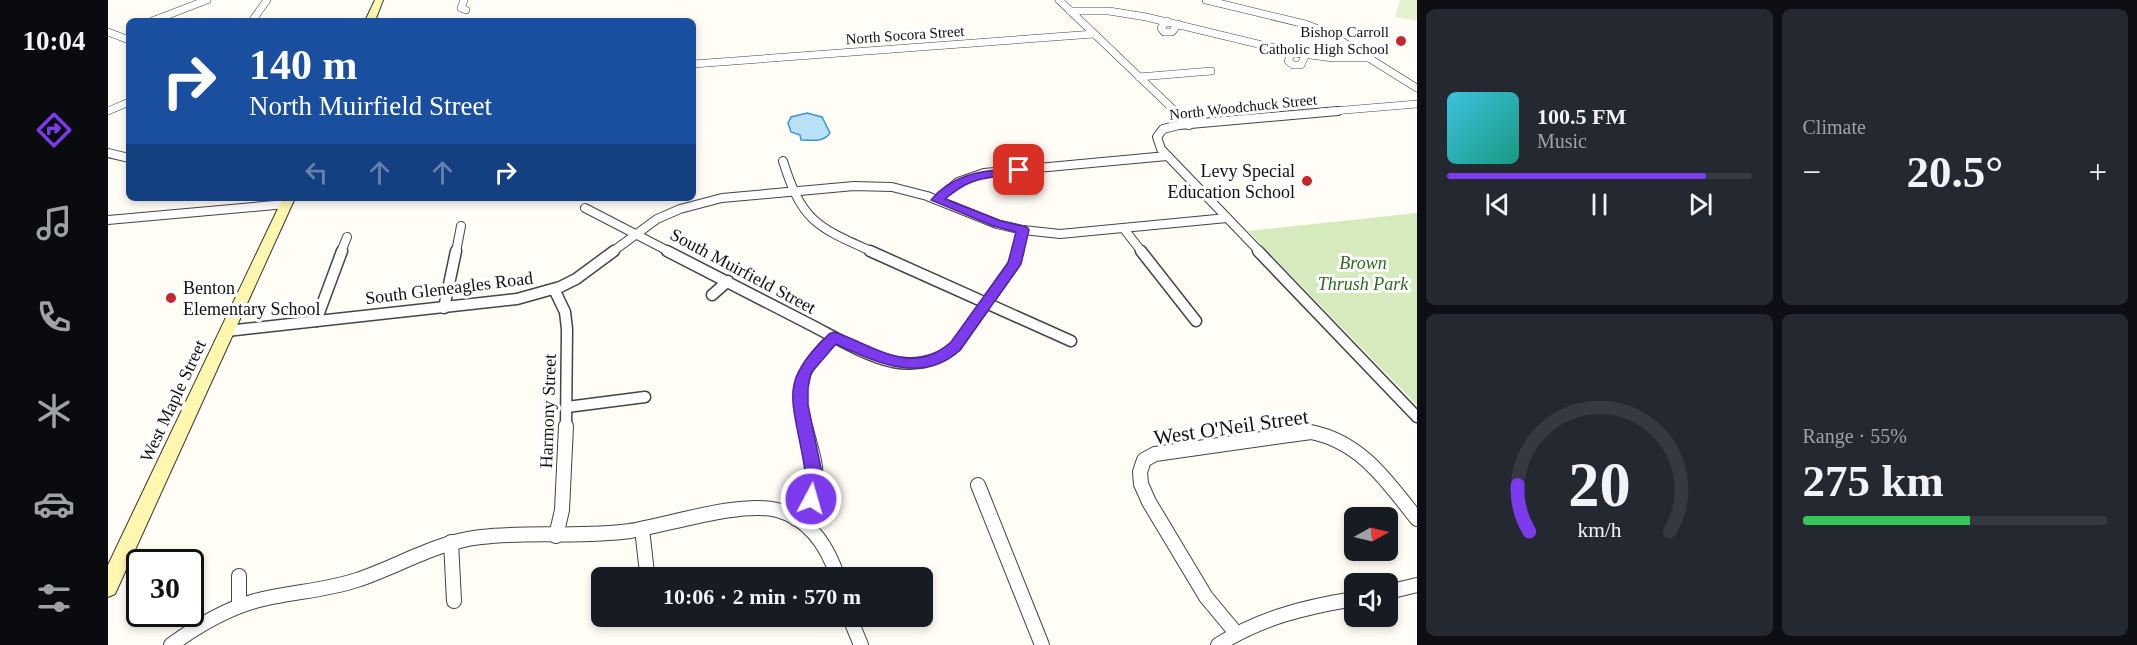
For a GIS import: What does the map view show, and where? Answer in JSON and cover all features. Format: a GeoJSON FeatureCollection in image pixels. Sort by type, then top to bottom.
{"type":"FeatureCollection","features":[{"type":"Feature","properties":{"kind":"main road"},"geometry":{"type":"LineString","coordinates":[[371,18],[379,0]]}},
{"type":"Feature","properties":{"kind":"main road","name":"West Maple Street"},"geometry":{"type":"LineString","coordinates":[[108,587],[287,201]]}},
{"type":"Feature","properties":{"kind":"street"},"geometry":{"type":"LineString","coordinates":[[160,18],[207,0]]}},
{"type":"Feature","properties":{"kind":"street"},"geometry":{"type":"LineString","coordinates":[[254,18],[267,0]]}},
{"type":"Feature","properties":{"kind":"street"},"geometry":{"type":"LineString","coordinates":[[464,0],[461,8],[466,10]]}},
{"type":"Feature","properties":{"kind":"street"},"geometry":{"type":"LineString","coordinates":[[1059,0],[1189,124]]}},
{"type":"Feature","properties":{"kind":"street"},"geometry":{"type":"LineString","coordinates":[[1206,0],[1320,29],[1417,88]]}},
{"type":"Feature","properties":{"kind":"street"},"geometry":{"type":"LineString","coordinates":[[1070,11],[1125,12],[1167,21],[1292,53],[1288,61],[1293,65],[1301,65],[1305,56],[1335,60],[1371,58]]}},
{"type":"Feature","properties":{"kind":"street"},"geometry":{"type":"LineString","coordinates":[[1167,21],[1161,28],[1164,32],[1173,32],[1178,24]]}},
{"type":"Feature","properties":{"kind":"street"},"geometry":{"type":"LineString","coordinates":[[110,35],[126,31]]}},
{"type":"Feature","properties":{"kind":"street","name":"North Socora Street"},"geometry":{"type":"LineString","coordinates":[[696,64],[1094,34]]}},
{"type":"Feature","properties":{"kind":"street"},"geometry":{"type":"LineString","coordinates":[[110,35],[126,39]]}},
{"type":"Feature","properties":{"kind":"street"},"geometry":{"type":"LineString","coordinates":[[1139,77],[1211,71]]}},
{"type":"Feature","properties":{"kind":"street"},"geometry":{"type":"LineString","coordinates":[[108,111],[126,103]]}},
{"type":"Feature","properties":{"kind":"street","name":"North Woodchuck Street"},"geometry":{"type":"LineString","coordinates":[[1167,156],[1157,142],[1159,133],[1169,127],[1417,104]]}},
{"type":"Feature","properties":{"kind":"street"},"geometry":{"type":"LineString","coordinates":[[108,153],[126,157]]}},
{"type":"Feature","properties":{"kind":"street"},"geometry":{"type":"LineString","coordinates":[[937,200],[958,182],[984,174],[1167,156],[1417,417]]}},
{"type":"Feature","properties":{"kind":"street"},"geometry":{"type":"LineString","coordinates":[[783,161],[802,211],[824,230],[1071,341]]}},
{"type":"Feature","properties":{"kind":"street","name":"South Gleneagles Road"},"geometry":{"type":"LineString","coordinates":[[227,331],[517,299],[554,289],[576,279],[657,219],[698,203],[722,198],[875,185],[910,190],[997,224],[1023,230],[1060,234],[1227,218]]}},
{"type":"Feature","properties":{"kind":"street"},"geometry":{"type":"LineString","coordinates":[[108,220],[287,201]]}},
{"type":"Feature","properties":{"kind":"street","name":"South Muirfield Street"},"geometry":{"type":"LineString","coordinates":[[585,208],[834,337],[892,362],[920,364],[946,355],[956,346],[1014,264],[1023,230]]}},
{"type":"Feature","properties":{"kind":"street"},"geometry":{"type":"LineString","coordinates":[[444,308],[461,226]]}},
{"type":"Feature","properties":{"kind":"street"},"geometry":{"type":"LineString","coordinates":[[1124,229],[1196,321]]}},
{"type":"Feature","properties":{"kind":"street"},"geometry":{"type":"LineString","coordinates":[[316,321],[347,237]]}},
{"type":"Feature","properties":{"kind":"street"},"geometry":{"type":"LineString","coordinates":[[712,295],[728,281]]}},
{"type":"Feature","properties":{"kind":"street","name":"Harmony Street"},"geometry":{"type":"LineString","coordinates":[[554,289],[564,312],[567,329],[567,407],[562,510],[556,536]]}},
{"type":"Feature","properties":{"kind":"street"},"geometry":{"type":"LineString","coordinates":[[796,519],[811,499],[816,483],[800,405],[800,388],[804,372],[812,360],[834,337]]}},
{"type":"Feature","properties":{"kind":"street"},"geometry":{"type":"LineString","coordinates":[[567,407],[645,397]]}},
{"type":"Feature","properties":{"kind":"street","name":"West O'Neil Street"},"geometry":{"type":"LineString","coordinates":[[1236,633],[1206,597],[1149,502],[1141,484],[1140,472],[1144,460],[1155,454],[1311,432],[1326,433],[1355,448],[1417,519]]}},
{"type":"Feature","properties":{"kind":"street"},"geometry":{"type":"LineString","coordinates":[[978,485],[1042,645]]}},
{"type":"Feature","properties":{"kind":"street"},"geometry":{"type":"LineString","coordinates":[[171,645],[209,619],[239,605],[268,598],[335,588],[451,542],[503,535],[586,537],[642,529],[738,509],[764,508],[796,519],[821,538],[830,551],[835,567]]}},
{"type":"Feature","properties":{"kind":"street"},"geometry":{"type":"LineString","coordinates":[[642,529],[646,567]]}},
{"type":"Feature","properties":{"kind":"street"},"geometry":{"type":"LineString","coordinates":[[451,542],[454,601]]}},
{"type":"Feature","properties":{"kind":"street"},"geometry":{"type":"LineString","coordinates":[[239,576],[239,605]]}},
{"type":"Feature","properties":{"kind":"street"},"geometry":{"type":"LineString","coordinates":[[1398,590],[1417,585]]}},
{"type":"Feature","properties":{"kind":"street"},"geometry":{"type":"LineString","coordinates":[[1218,645],[1263,620],[1311,606],[1344,601]]}},
{"type":"Feature","properties":{"kind":"street"},"geometry":{"type":"LineString","coordinates":[[854,627],[861,645]]}},
{"type":"Feature","properties":{"kind":"green space"},"geometry":{"type":"Polygon","coordinates":[[[1400,0],[1417,0],[1417,21],[1395,17],[1400,0]]]}},
{"type":"Feature","properties":{"kind":"green space","name":"Brown Thrush Park"},"geometry":{"type":"Polygon","coordinates":[[[1417,213],[1417,405],[1248,231],[1417,213]]]}},
{"type":"Feature","properties":{"kind":"water"},"geometry":{"type":"Polygon","coordinates":[[[807,113],[822,117],[830,133],[827,136],[817,140],[801,140],[800,135],[791,132],[788,123],[791,117],[807,113]]]}},
{"type":"Feature","properties":{"kind":"place","name":"Bishop Carroll Catholic High School"},"geometry":{"type":"Point","coordinates":[1401,41]}},
{"type":"Feature","properties":{"kind":"place","name":"Levy Special Education School"},"geometry":{"type":"Point","coordinates":[1307,181]}},
{"type":"Feature","properties":{"kind":"place","name":"Benton Elementary School"},"geometry":{"type":"Point","coordinates":[171,298]}},
{"type":"Feature","properties":{"kind":"route"},"geometry":{"type":"LineString","coordinates":[[811,499],[816,483],[800,405],[800,388],[804,372],[834,337],[880,358],[903,363],[920,364],[933,360],[946,355],[956,346],[1014,264],[1023,230],[997,224],[937,200],[958,182],[984,174],[1019,170]]}}]}
